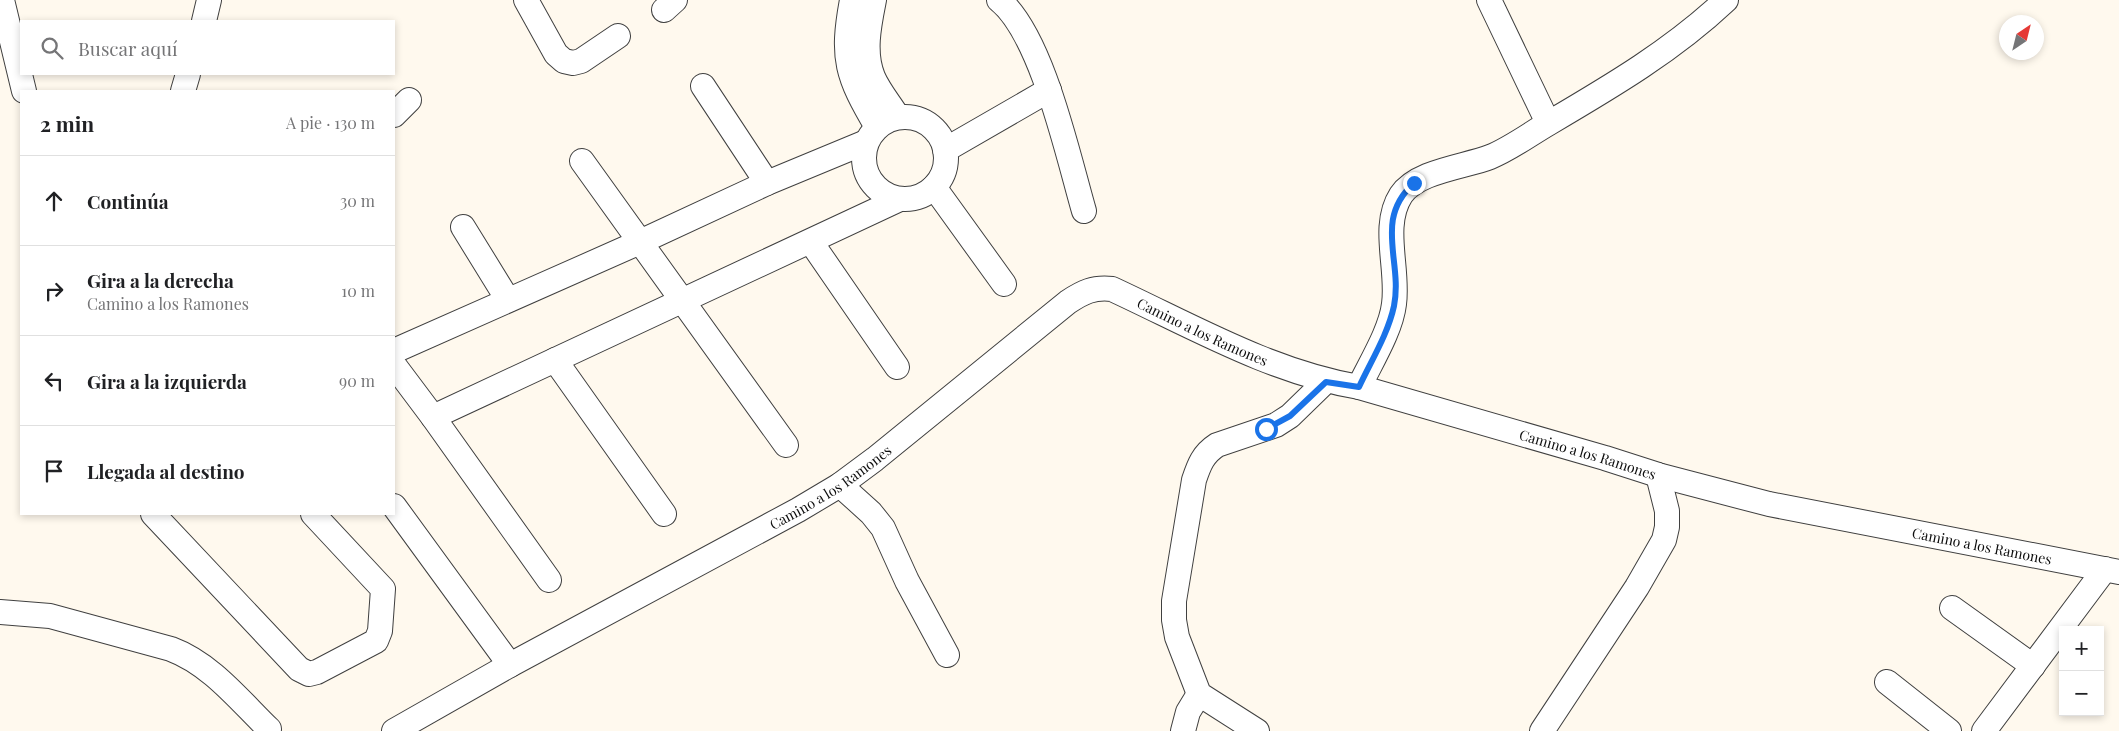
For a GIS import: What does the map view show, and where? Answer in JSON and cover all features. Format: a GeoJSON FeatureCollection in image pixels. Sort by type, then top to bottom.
{"type":"FeatureCollection","features":[{"type":"Feature","properties":{"kind":"street"},"geometry":{"type":"LineString","coordinates":[[2,0],[20,74]]}},
{"type":"Feature","properties":{"kind":"street"},"geometry":{"type":"LineString","coordinates":[[204,20],[209,0]]}},
{"type":"Feature","properties":{"kind":"street"},"geometry":{"type":"LineString","coordinates":[[526,0],[556,54],[564,61],[573,63],[581,61],[618,36]]}},
{"type":"Feature","properties":{"kind":"street"},"geometry":{"type":"LineString","coordinates":[[859,0],[868,31],[868,57],[873,77],[898,117]]}},
{"type":"Feature","properties":{"kind":"street"},"geometry":{"type":"LineString","coordinates":[[859,0],[846,30],[848,70],[872,135],[864,161],[869,179],[882,192],[900,199]]}},
{"type":"Feature","properties":{"kind":"street"},"geometry":{"type":"LineString","coordinates":[[999,0],[1022,26],[1049,90],[1084,211]]}},
{"type":"Feature","properties":{"kind":"street"},"geometry":{"type":"LineString","coordinates":[[1489,0],[1548,123]]}},
{"type":"Feature","properties":{"kind":"street"},"geometry":{"type":"LineString","coordinates":[[1359,387],[1389,323],[1394,304],[1392,230],[1394,210],[1401,194],[1414,183],[1427,176],[1492,156],[1642,67],[1682,38],[1726,0]]}},
{"type":"Feature","properties":{"kind":"street"},"geometry":{"type":"LineString","coordinates":[[20,75],[24,90]]}},
{"type":"Feature","properties":{"kind":"street"},"geometry":{"type":"LineString","coordinates":[[183,90],[188,75]]}},
{"type":"Feature","properties":{"kind":"street"},"geometry":{"type":"LineString","coordinates":[[703,86],[768,184]]}},
{"type":"Feature","properties":{"kind":"street"},"geometry":{"type":"LineString","coordinates":[[945,150],[1049,90]]}},
{"type":"Feature","properties":{"kind":"street"},"geometry":{"type":"LineString","coordinates":[[395,350],[768,184],[872,135],[886,121],[898,117],[914,118],[928,124],[939,135],[945,150],[946,163],[942,176],[934,187],[918,196],[900,199],[433,417]]}},
{"type":"Feature","properties":{"kind":"street"},"geometry":{"type":"LineString","coordinates":[[582,161],[786,445]]}},
{"type":"Feature","properties":{"kind":"street"},"geometry":{"type":"LineString","coordinates":[[934,187],[1004,284]]}},
{"type":"Feature","properties":{"kind":"street"},"geometry":{"type":"LineString","coordinates":[[463,227],[508,300]]}},
{"type":"Feature","properties":{"kind":"street"},"geometry":{"type":"LineString","coordinates":[[811,242],[897,367]]}},
{"type":"Feature","properties":{"kind":"street","name":"Camino a los Ramones"},"geometry":{"type":"LineString","coordinates":[[394,731],[510,665],[798,510],[840,485],[875,459],[1068,302],[1092,289],[1112,289],[1268,361],[1315,378],[1359,387],[1605,458],[1658,476],[1769,504],[2112,571]]}},
{"type":"Feature","properties":{"kind":"street"},"geometry":{"type":"LineString","coordinates":[[555,360],[664,514]]}},
{"type":"Feature","properties":{"kind":"street"},"geometry":{"type":"LineString","coordinates":[[395,366],[548,580]]}},
{"type":"Feature","properties":{"kind":"street"},"geometry":{"type":"LineString","coordinates":[[1257,731],[1199,694],[1177,637],[1174,620],[1174,601],[1187,516],[1194,480],[1200,464],[1210,450],[1217,445],[1269,428],[1290,416],[1315,378]]}},
{"type":"Feature","properties":{"kind":"street"},"geometry":{"type":"LineString","coordinates":[[1542,731],[1637,587],[1664,540],[1667,528],[1667,512],[1658,476]]}},
{"type":"Feature","properties":{"kind":"street"},"geometry":{"type":"LineString","coordinates":[[840,485],[872,513],[883,528],[907,581],[947,655]]}},
{"type":"Feature","properties":{"kind":"street"},"geometry":{"type":"LineString","coordinates":[[395,507],[510,665]]}},
{"type":"Feature","properties":{"kind":"street"},"geometry":{"type":"LineString","coordinates":[[154,515],[299,669],[308,674],[317,672],[376,641],[380,632],[383,590],[314,515]]}},
{"type":"Feature","properties":{"kind":"street"},"geometry":{"type":"LineString","coordinates":[[1984,731],[2033,666],[2112,571]]}},
{"type":"Feature","properties":{"kind":"street"},"geometry":{"type":"LineString","coordinates":[[1952,608],[2033,666]]}},
{"type":"Feature","properties":{"kind":"street"},"geometry":{"type":"LineString","coordinates":[[0,612],[50,616],[172,648],[188,655],[216,677],[269,729]]}},
{"type":"Feature","properties":{"kind":"street"},"geometry":{"type":"LineString","coordinates":[[1887,682],[1949,731]]}},
{"type":"Feature","properties":{"kind":"street"},"geometry":{"type":"LineString","coordinates":[[1183,731],[1188,712],[1199,694]]}},
{"type":"Feature","properties":{"kind":"route"},"geometry":{"type":"LineString","coordinates":[[1266,429],[1290,416],[1326,382],[1359,387],[1389,323],[1394,304],[1395,286],[1392,230],[1394,210],[1401,194],[1414,183]]}}]}
